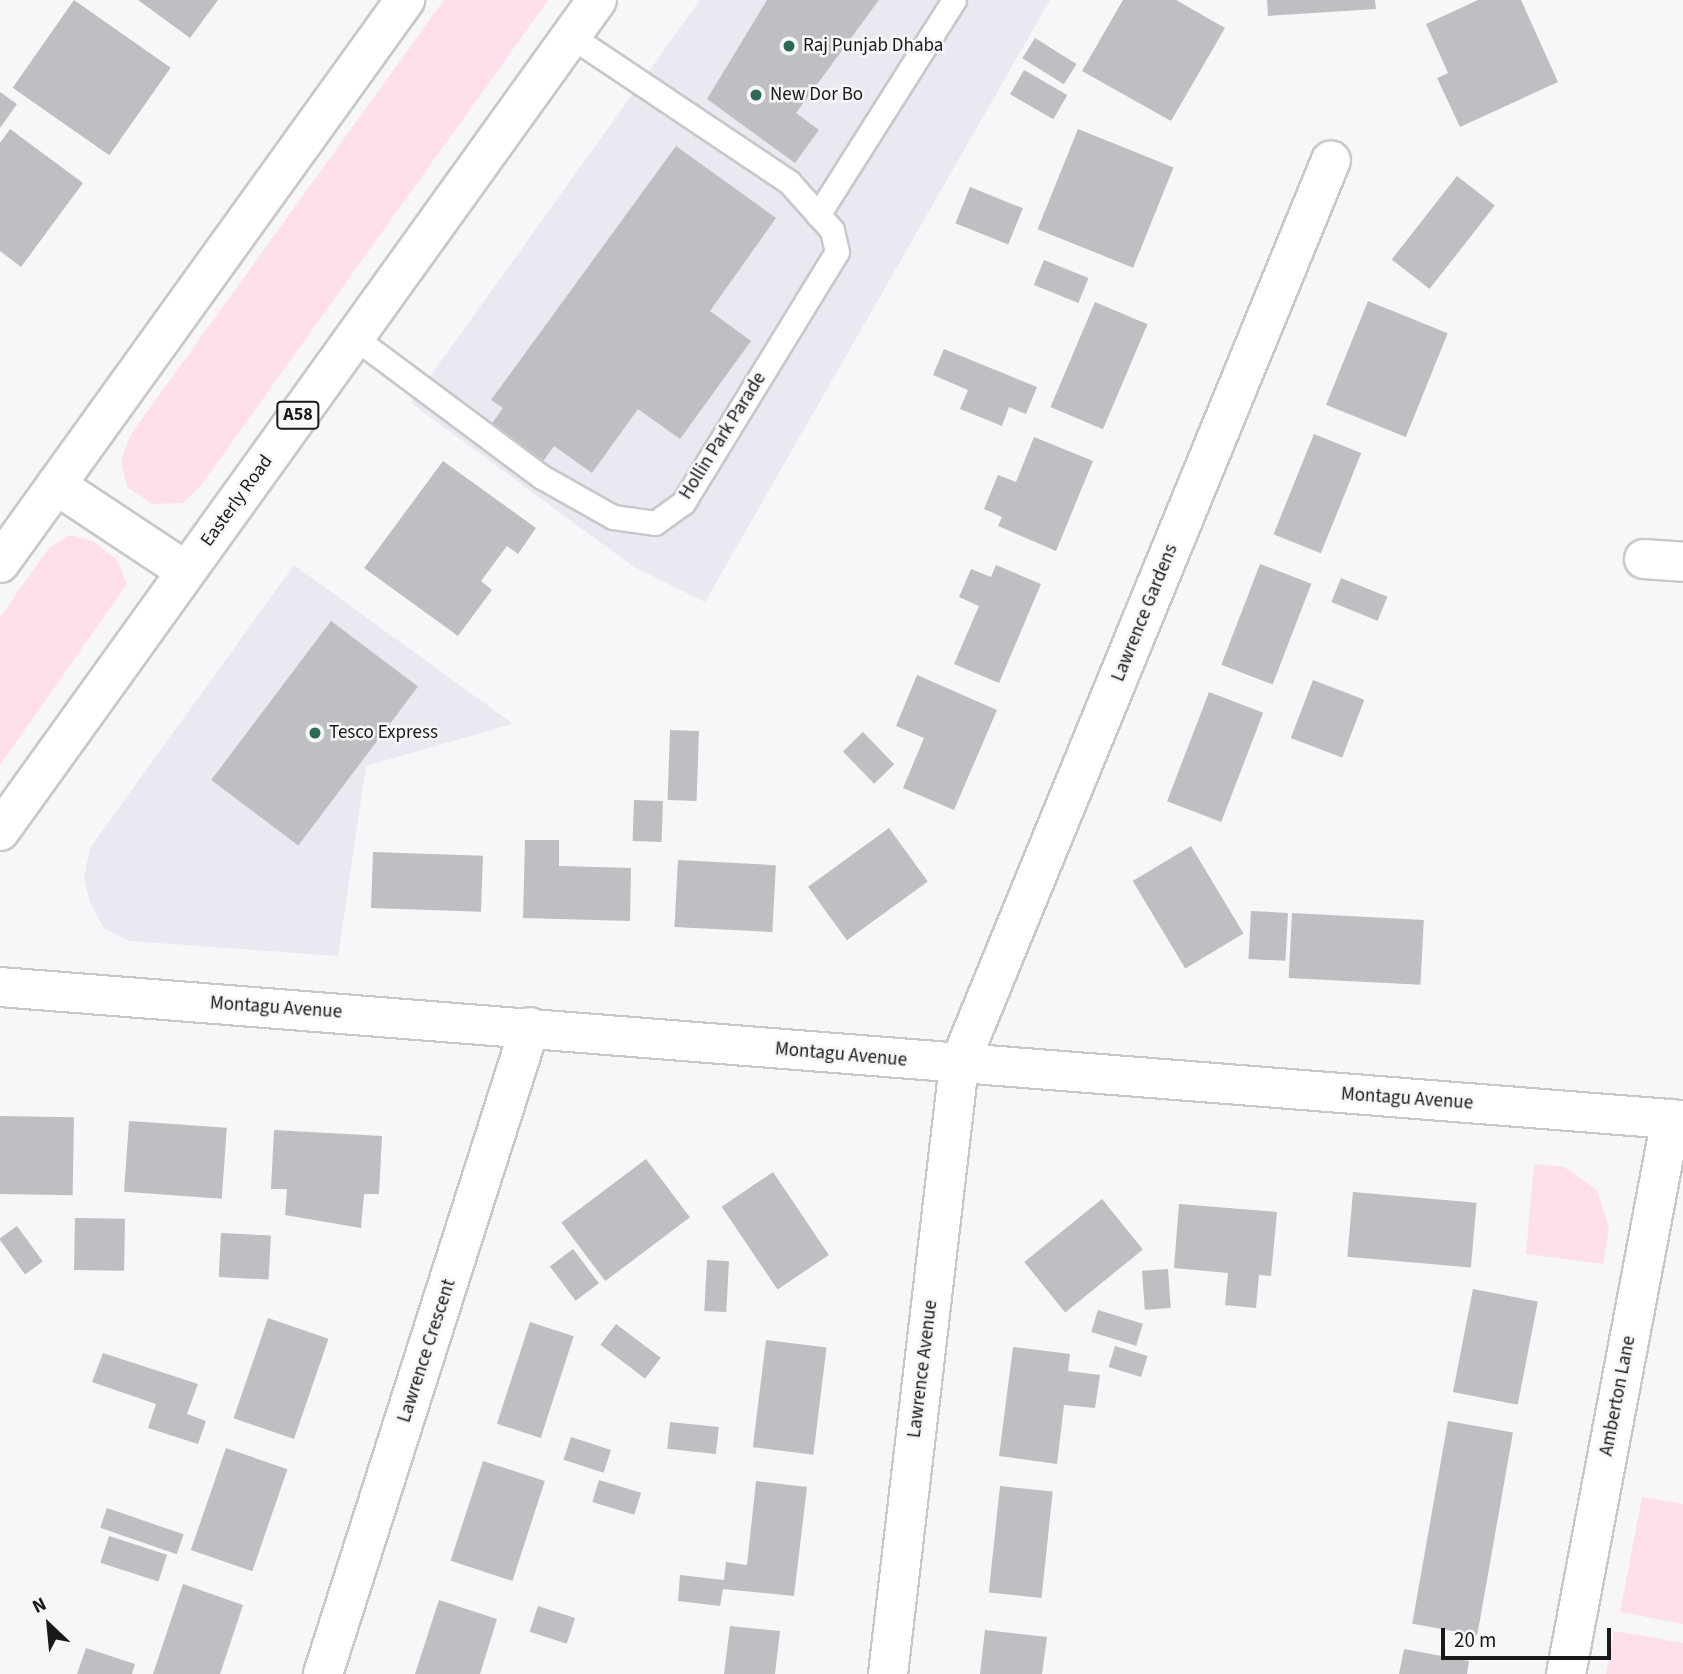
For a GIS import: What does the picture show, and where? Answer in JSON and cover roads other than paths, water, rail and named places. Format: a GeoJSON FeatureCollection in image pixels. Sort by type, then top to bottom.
{"type":"FeatureCollection","features":[{"type":"Feature","properties":{"kind":"street"},"geometry":{"type":"LineString","coordinates":[[0,563],[405,0]]}},
{"type":"Feature","properties":{"kind":"street","name":"Easterly Road"},"geometry":{"type":"LineString","coordinates":[[0,831],[597,0]]}},
{"type":"Feature","properties":{"kind":"street","name":"Lawrence Gardens"},"geometry":{"type":"LineString","coordinates":[[959,1065],[1331,160]]}},
{"type":"Feature","properties":{"kind":"street"},"geometry":{"type":"LineString","coordinates":[[57,485],[186,571]]}},
{"type":"Feature","properties":{"kind":"street"},"geometry":{"type":"LineString","coordinates":[[1644,559],[1683,562]]}},
{"type":"Feature","properties":{"kind":"street","name":"Montagu Avenue"},"geometry":{"type":"LineString","coordinates":[[0,987],[530,1027],[959,1065],[1677,1119]]}},
{"type":"Feature","properties":{"kind":"street","name":"Lawrence Crescent"},"geometry":{"type":"LineString","coordinates":[[323,1674],[530,1027]]}},
{"type":"Feature","properties":{"kind":"street","name":"Lawrence Avenue"},"geometry":{"type":"LineString","coordinates":[[887,1674],[959,1065]]}},
{"type":"Feature","properties":{"kind":"street","name":"Amberton Lane"},"geometry":{"type":"LineString","coordinates":[[1566,1674],[1677,1119]]}},
{"type":"Feature","properties":{"kind":"lane"},"geometry":{"type":"LineString","coordinates":[[818,215],[954,0]]}},
{"type":"Feature","properties":{"kind":"lane","name":"Hollin Park Parade"},"geometry":{"type":"LineString","coordinates":[[354,338],[541,477],[613,517],[655,523],[683,503],[838,251],[832,230],[789,183],[571,36]]}},
{"type":"Feature","properties":{"kind":"place","name":"Raj Punjab Dhaba"},"geometry":{"type":"Point","coordinates":[789,46]}},
{"type":"Feature","properties":{"kind":"place","name":"New Dor Bo"},"geometry":{"type":"Point","coordinates":[756,95]}},
{"type":"Feature","properties":{"kind":"place","name":"Tesco Express"},"geometry":{"type":"Point","coordinates":[315,733]}}]}
